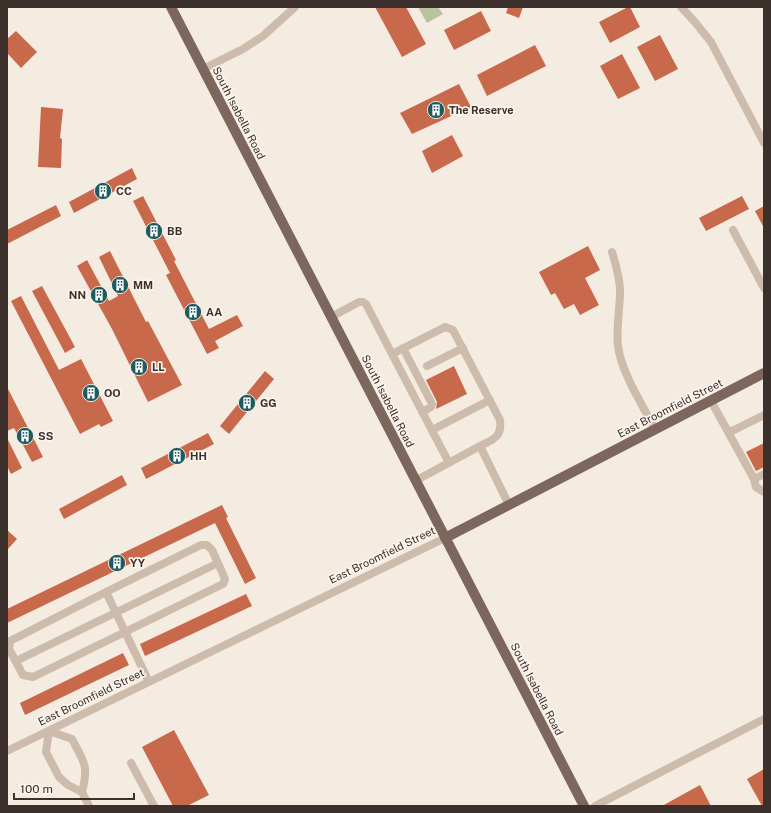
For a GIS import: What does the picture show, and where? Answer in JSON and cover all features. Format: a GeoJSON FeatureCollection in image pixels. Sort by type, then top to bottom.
{"type":"FeatureCollection","features":[{"type":"Feature","properties":{"kind":"main road","name":"South Isabella Road"},"geometry":{"type":"LineString","coordinates":[[171,7],[584,806]]}},
{"type":"Feature","properties":{"kind":"main road","name":"East Broomfield Street"},"geometry":{"type":"LineString","coordinates":[[445,538],[764,373]]}},
{"type":"Feature","properties":{"kind":"street"},"geometry":{"type":"LineString","coordinates":[[203,69],[243,49],[262,36],[295,7]]}},
{"type":"Feature","properties":{"kind":"street"},"geometry":{"type":"LineString","coordinates":[[681,7],[711,42],[764,143]]}},
{"type":"Feature","properties":{"kind":"street"},"geometry":{"type":"LineString","coordinates":[[733,230],[764,288]]}},
{"type":"Feature","properties":{"kind":"street"},"geometry":{"type":"LineString","coordinates":[[612,252],[618,269],[620,290],[618,345],[620,358],[655,429]]}},
{"type":"Feature","properties":{"kind":"street"},"geometry":{"type":"LineString","coordinates":[[331,317],[359,302],[366,304],[449,463]]}},
{"type":"Feature","properties":{"kind":"street"},"geometry":{"type":"LineString","coordinates":[[392,354],[445,327],[454,330],[500,420],[501,429],[498,436],[415,481]]}},
{"type":"Feature","properties":{"kind":"street"},"geometry":{"type":"LineString","coordinates":[[403,348],[432,404],[431,407],[422,412]]}},
{"type":"Feature","properties":{"kind":"street"},"geometry":{"type":"LineString","coordinates":[[427,366],[463,348]]}},
{"type":"Feature","properties":{"kind":"street"},"geometry":{"type":"LineString","coordinates":[[432,430],[490,400]]}},
{"type":"Feature","properties":{"kind":"street"},"geometry":{"type":"LineString","coordinates":[[711,401],[754,479],[756,486],[764,492]]}},
{"type":"Feature","properties":{"kind":"street"},"geometry":{"type":"LineString","coordinates":[[727,430],[732,432],[764,415]]}},
{"type":"Feature","properties":{"kind":"street"},"geometry":{"type":"LineString","coordinates":[[480,446],[510,505]]}},
{"type":"Feature","properties":{"kind":"street"},"geometry":{"type":"LineString","coordinates":[[754,479],[764,474]]}},
{"type":"Feature","properties":{"kind":"street","name":"East Broomfield Street"},"geometry":{"type":"LineString","coordinates":[[7,751],[445,538]]}},
{"type":"Feature","properties":{"kind":"street"},"geometry":{"type":"LineString","coordinates":[[201,545],[208,545],[218,563],[225,579],[223,584],[33,677],[23,675],[9,649],[10,641],[201,545]]}},
{"type":"Feature","properties":{"kind":"street"},"geometry":{"type":"LineString","coordinates":[[16,661],[218,563]]}},
{"type":"Feature","properties":{"kind":"street"},"geometry":{"type":"LineString","coordinates":[[106,592],[150,682]]}},
{"type":"Feature","properties":{"kind":"street"},"geometry":{"type":"LineString","coordinates":[[595,806],[764,719]]}},
{"type":"Feature","properties":{"kind":"street"},"geometry":{"type":"LineString","coordinates":[[82,792],[86,770],[84,762],[72,739],[49,731],[46,752],[59,776],[68,785],[82,792],[89,806]]}},
{"type":"Feature","properties":{"kind":"street"},"geometry":{"type":"LineString","coordinates":[[131,763],[154,806]]}},
{"type":"Feature","properties":{"kind":"green space"},"geometry":{"type":"Polygon","coordinates":[[[418,7],[438,7],[443,14],[427,23],[418,7]]]}},
{"type":"Feature","properties":{"kind":"building"},"geometry":{"type":"Polygon","coordinates":[[[375,7],[406,7],[426,44],[402,57],[375,7]]]}},
{"type":"Feature","properties":{"kind":"building"},"geometry":{"type":"Polygon","coordinates":[[[508,7],[523,7],[519,18],[506,13],[508,7]]]}},
{"type":"Feature","properties":{"kind":"building"},"geometry":{"type":"Polygon","coordinates":[[[630,7],[640,27],[610,43],[599,22],[630,7]]]}},
{"type":"Feature","properties":{"kind":"building"},"geometry":{"type":"Polygon","coordinates":[[[481,11],[491,31],[454,50],[444,30],[481,11]]]}},
{"type":"Feature","properties":{"kind":"building"},"geometry":{"type":"Polygon","coordinates":[[[16,31],[37,52],[21,68],[7,53],[7,39],[16,31]]]}},
{"type":"Feature","properties":{"kind":"building"},"geometry":{"type":"Polygon","coordinates":[[[660,35],[678,69],[655,81],[637,47],[660,35]]]}},
{"type":"Feature","properties":{"kind":"building","name":"The Reserve"},"geometry":{"type":"Polygon","coordinates":[[[535,45],[546,66],[487,96],[477,75],[535,45]]]}},
{"type":"Feature","properties":{"kind":"building"},"geometry":{"type":"Polygon","coordinates":[[[622,54],[640,88],[618,99],[600,66],[622,54]]]}},
{"type":"Feature","properties":{"kind":"building","name":"The Reserve"},"geometry":{"type":"Polygon","coordinates":[[[459,84],[471,107],[412,134],[400,113],[459,84]]]}},
{"type":"Feature","properties":{"kind":"building"},"geometry":{"type":"Polygon","coordinates":[[[41,107],[63,109],[60,138],[62,139],[61,168],[38,167],[41,107]]]}},
{"type":"Feature","properties":{"kind":"building","name":"The Reserve"},"geometry":{"type":"Polygon","coordinates":[[[452,135],[463,156],[432,173],[422,151],[452,135]]]}},
{"type":"Feature","properties":{"kind":"building","name":"CC"},"geometry":{"type":"Polygon","coordinates":[[[132,168],[137,179],[74,213],[69,202],[132,168]]]}},
{"type":"Feature","properties":{"kind":"building"},"geometry":{"type":"Polygon","coordinates":[[[143,196],[209,329],[237,315],[243,326],[215,341],[219,348],[207,354],[166,275],[170,273],[133,201],[143,196]]]}},
{"type":"Feature","properties":{"kind":"building"},"geometry":{"type":"Polygon","coordinates":[[[742,196],[749,209],[706,231],[699,218],[742,196]]]}},
{"type":"Feature","properties":{"kind":"building"},"geometry":{"type":"Polygon","coordinates":[[[56,205],[61,216],[7,244],[7,230],[56,205]]]}},
{"type":"Feature","properties":{"kind":"building"},"geometry":{"type":"Polygon","coordinates":[[[764,206],[764,228],[755,211],[764,206]]]}},
{"type":"Feature","properties":{"kind":"building"},"geometry":{"type":"Polygon","coordinates":[[[588,246],[600,270],[585,278],[599,305],[580,315],[574,304],[564,309],[555,293],[551,295],[539,272],[588,246]]]}},
{"type":"Feature","properties":{"kind":"building"},"geometry":{"type":"Polygon","coordinates":[[[110,251],[146,322],[148,321],[182,385],[148,402],[112,329],[77,266],[87,260],[109,301],[118,296],[99,257],[110,251]]]}},
{"type":"Feature","properties":{"kind":"building"},"geometry":{"type":"Polygon","coordinates":[[[42,286],[75,347],[65,353],[32,291],[42,286]]]}},
{"type":"Feature","properties":{"kind":"building"},"geometry":{"type":"Polygon","coordinates":[[[21,296],[59,370],[81,359],[113,421],[101,427],[99,424],[80,434],[11,301],[21,296]]]}},
{"type":"Feature","properties":{"kind":"building"},"geometry":{"type":"Polygon","coordinates":[[[454,366],[467,394],[436,409],[437,402],[426,380],[454,366]]]}},
{"type":"Feature","properties":{"kind":"building","name":"GG"},"geometry":{"type":"Polygon","coordinates":[[[265,371],[274,379],[229,434],[220,426],[265,371]]]}},
{"type":"Feature","properties":{"kind":"building","name":"SS"},"geometry":{"type":"Polygon","coordinates":[[[7,387],[43,457],[32,462],[14,428],[7,431],[7,387]]]}},
{"type":"Feature","properties":{"kind":"building","name":"HH"},"geometry":{"type":"Polygon","coordinates":[[[208,433],[214,444],[146,479],[141,468],[208,433]]]}},
{"type":"Feature","properties":{"kind":"building"},"geometry":{"type":"Polygon","coordinates":[[[7,438],[22,468],[11,474],[7,466],[7,438]]]}},
{"type":"Feature","properties":{"kind":"building"},"geometry":{"type":"Polygon","coordinates":[[[764,443],[764,467],[756,471],[746,452],[764,443]]]}},
{"type":"Feature","properties":{"kind":"building"},"geometry":{"type":"Polygon","coordinates":[[[122,475],[127,485],[64,519],[59,509],[122,475]]]}},
{"type":"Feature","properties":{"kind":"building","name":"YY"},"geometry":{"type":"Polygon","coordinates":[[[222,505],[228,517],[226,518],[256,578],[245,584],[215,523],[7,623],[7,609],[222,505]]]}},
{"type":"Feature","properties":{"kind":"building"},"geometry":{"type":"Polygon","coordinates":[[[7,530],[17,539],[7,550],[7,530]]]}},
{"type":"Feature","properties":{"kind":"building"},"geometry":{"type":"Polygon","coordinates":[[[246,594],[252,606],[145,656],[140,644],[246,594]]]}},
{"type":"Feature","properties":{"kind":"building"},"geometry":{"type":"Polygon","coordinates":[[[123,653],[129,665],[25,715],[20,703],[123,653]]]}},
{"type":"Feature","properties":{"kind":"building"},"geometry":{"type":"Polygon","coordinates":[[[174,730],[209,795],[187,806],[173,806],[142,747],[174,730]]]}},
{"type":"Feature","properties":{"kind":"building"},"geometry":{"type":"Polygon","coordinates":[[[764,769],[764,806],[762,806],[747,779],[764,769]]]}},
{"type":"Feature","properties":{"kind":"building"},"geometry":{"type":"Polygon","coordinates":[[[700,785],[711,806],[662,806],[700,785]]]}},
{"type":"Feature","properties":{"kind":"place","name":"The Reserve"},"geometry":{"type":"Point","coordinates":[436,110]}},
{"type":"Feature","properties":{"kind":"place","name":"CC"},"geometry":{"type":"Point","coordinates":[103,191]}},
{"type":"Feature","properties":{"kind":"place","name":"BB"},"geometry":{"type":"Point","coordinates":[154,231]}},
{"type":"Feature","properties":{"kind":"place","name":"MM"},"geometry":{"type":"Point","coordinates":[120,285]}},
{"type":"Feature","properties":{"kind":"place","name":"NN"},"geometry":{"type":"Point","coordinates":[99,295]}},
{"type":"Feature","properties":{"kind":"place","name":"AA"},"geometry":{"type":"Point","coordinates":[193,312]}},
{"type":"Feature","properties":{"kind":"place","name":"LL"},"geometry":{"type":"Point","coordinates":[139,367]}},
{"type":"Feature","properties":{"kind":"place","name":"OO"},"geometry":{"type":"Point","coordinates":[91,393]}},
{"type":"Feature","properties":{"kind":"place","name":"GG"},"geometry":{"type":"Point","coordinates":[247,403]}},
{"type":"Feature","properties":{"kind":"place","name":"SS"},"geometry":{"type":"Point","coordinates":[25,436]}},
{"type":"Feature","properties":{"kind":"place","name":"HH"},"geometry":{"type":"Point","coordinates":[177,456]}},
{"type":"Feature","properties":{"kind":"place","name":"YY"},"geometry":{"type":"Point","coordinates":[117,563]}}]}
